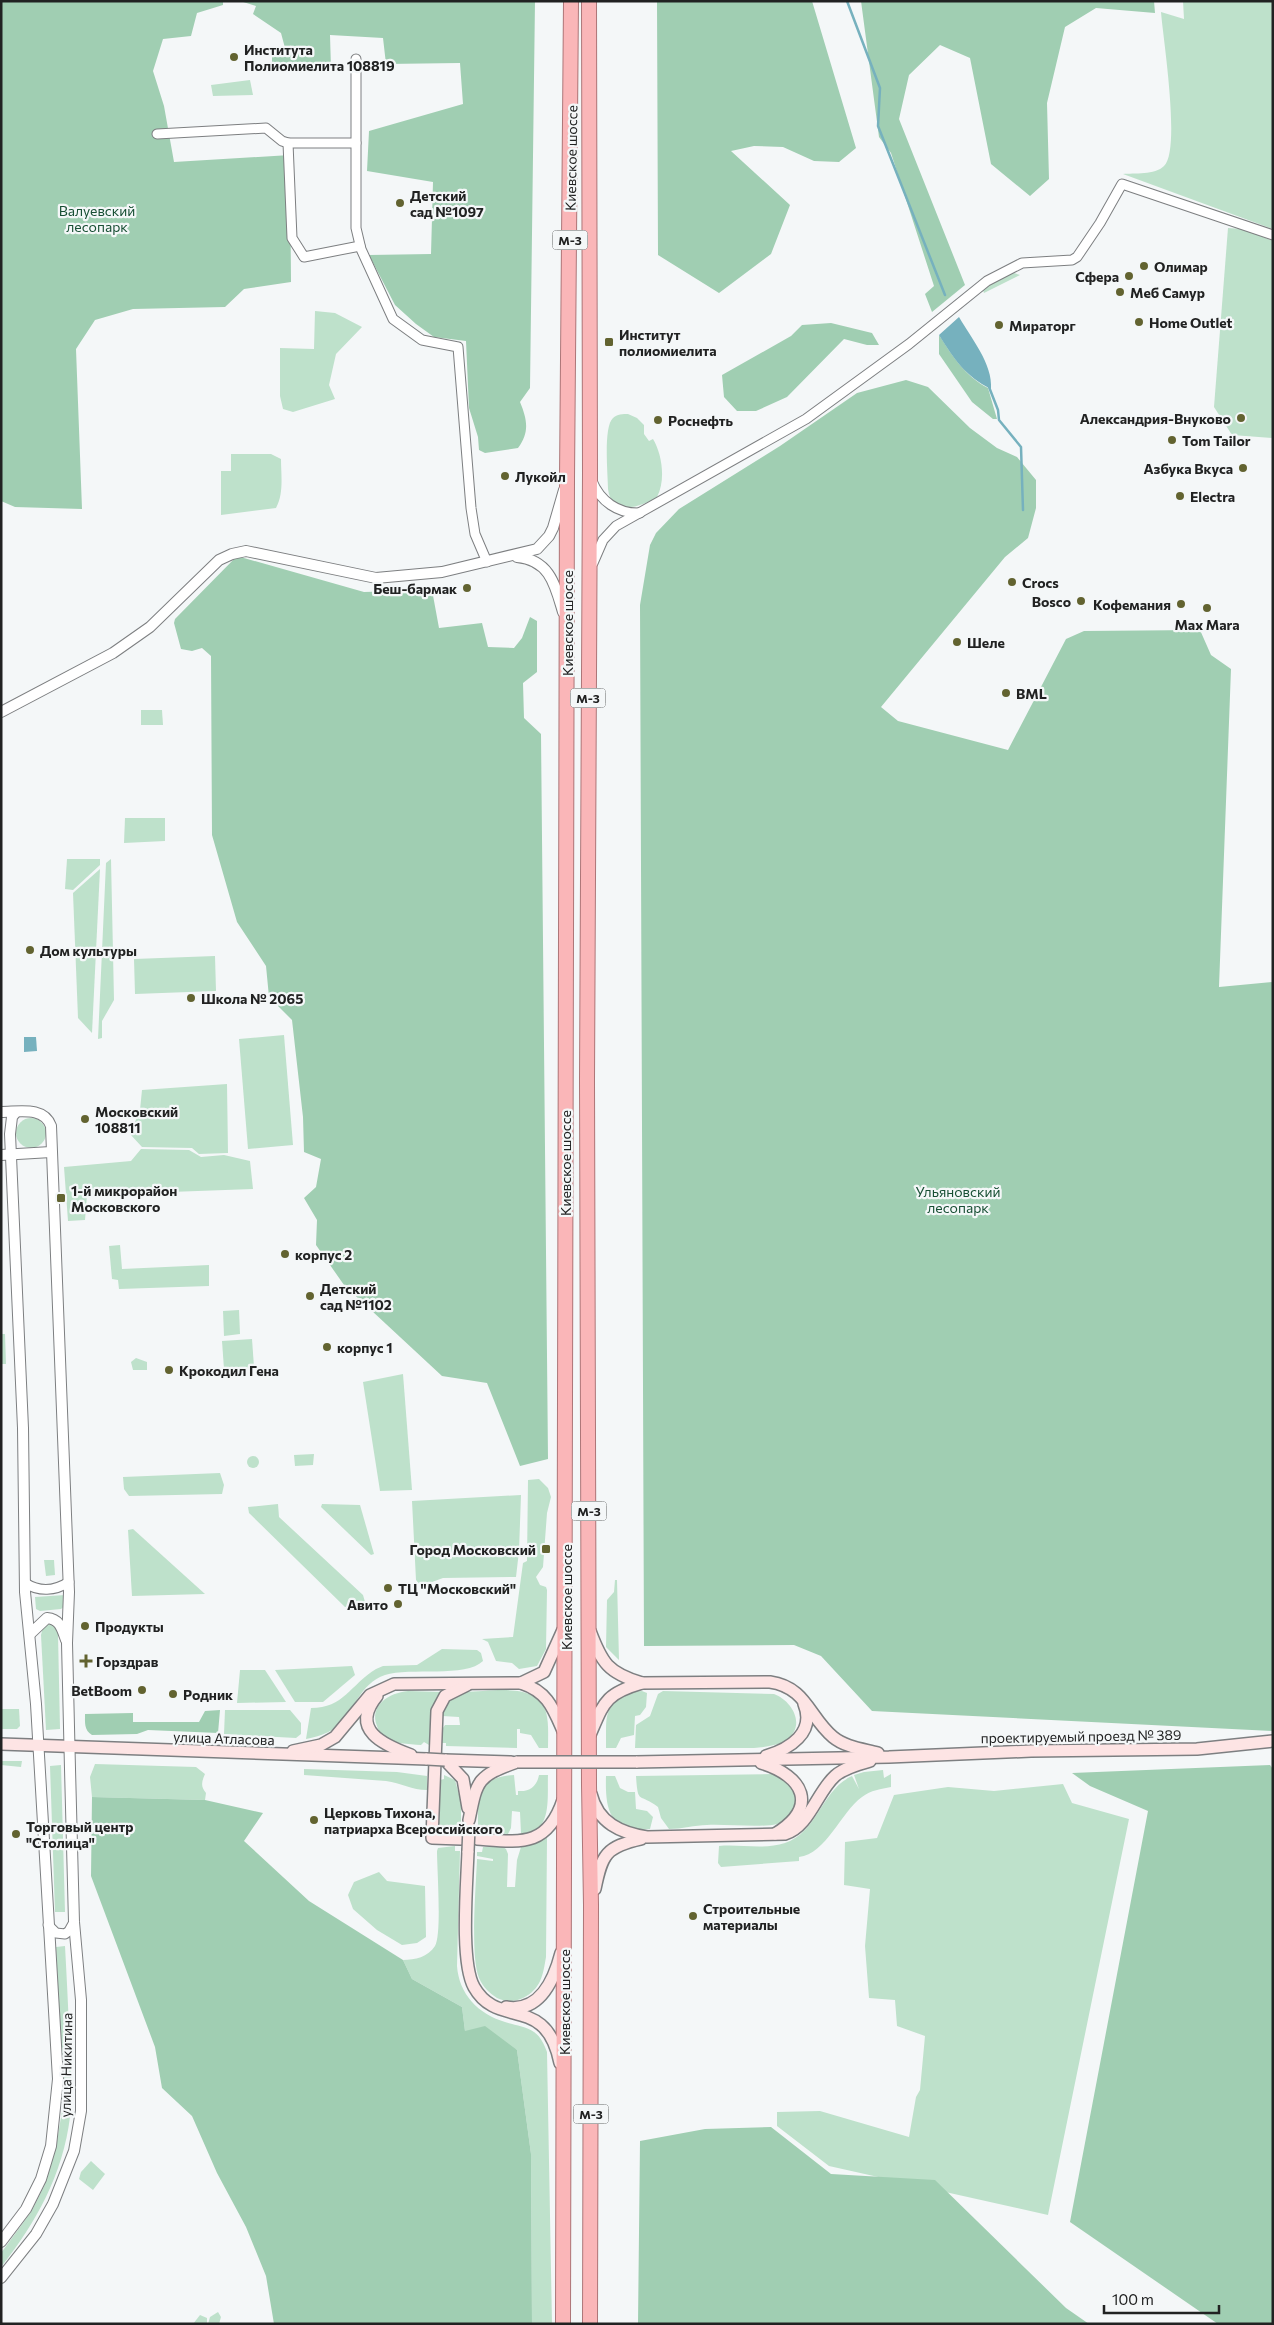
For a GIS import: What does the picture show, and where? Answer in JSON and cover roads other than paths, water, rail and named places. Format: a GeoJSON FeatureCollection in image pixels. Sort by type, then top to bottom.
{"type":"FeatureCollection","features":[{"type":"Feature","properties":{"kind":"highway","name":"Киевское шоссе"},"geometry":{"type":"LineString","coordinates":[[563,2324],[566,1737],[564,1432],[567,479],[571,1]]}},
{"type":"Feature","properties":{"kind":"highway","name":"Киевское шоссе"},"geometry":{"type":"LineString","coordinates":[[589,1],[590,581],[586,1081],[591,1905],[590,2324]]}},
{"type":"Feature","properties":{"kind":"main road"},"geometry":{"type":"LineString","coordinates":[[521,1683],[544,1672],[566,1624]]}},
{"type":"Feature","properties":{"kind":"main road"},"geometry":{"type":"LineString","coordinates":[[589,1626],[600,1656],[606,1666],[618,1674],[642,1683]]}},
{"type":"Feature","properties":{"kind":"main road"},"geometry":{"type":"LineString","coordinates":[[589,1739],[608,1698],[620,1690],[642,1683],[770,1682],[785,1684],[798,1694],[834,1738],[845,1744],[889,1757]]}},
{"type":"Feature","properties":{"kind":"main road"},"geometry":{"type":"LineString","coordinates":[[277,1755],[330,1740],[344,1729],[370,1695],[384,1688],[408,1683],[521,1683],[536,1689],[546,1698],[566,1737]]}},
{"type":"Feature","properties":{"kind":"main road"},"geometry":{"type":"LineString","coordinates":[[460,1839],[432,1838],[436,1715],[445,1696],[471,1683]]}},
{"type":"Feature","properties":{"kind":"main road"},"geometry":{"type":"LineString","coordinates":[[384,1688],[372,1703],[368,1712],[368,1723],[371,1731],[382,1744],[425,1759]]}},
{"type":"Feature","properties":{"kind":"main road"},"geometry":{"type":"LineString","coordinates":[[752,1760],[790,1746],[803,1733],[807,1716],[806,1708],[798,1694]]}},
{"type":"Feature","properties":{"kind":"main road","name":"проектируемый проезд № 389"},"geometry":{"type":"LineString","coordinates":[[889,1757],[1031,1751],[1196,1749],[1273,1741]]}},
{"type":"Feature","properties":{"kind":"main road","name":"улица Атласова"},"geometry":{"type":"LineString","coordinates":[[1,1744],[517,1762],[636,1762],[889,1757]]}},
{"type":"Feature","properties":{"kind":"main road"},"geometry":{"type":"LineString","coordinates":[[589,1785],[594,1805],[611,1826],[626,1833],[646,1837],[772,1836],[790,1833],[797,1828],[820,1794],[839,1773],[862,1763],[889,1757]]}},
{"type":"Feature","properties":{"kind":"main road"},"geometry":{"type":"LineString","coordinates":[[445,1760],[463,1779],[469,1824]]}},
{"type":"Feature","properties":{"kind":"main road"},"geometry":{"type":"LineString","coordinates":[[752,1760],[787,1774],[800,1793],[801,1806],[797,1816],[772,1836]]}},
{"type":"Feature","properties":{"kind":"main road"},"geometry":{"type":"LineString","coordinates":[[517,1762],[491,1772],[481,1779],[475,1790],[469,1824],[466,1961],[474,1988],[486,2000],[502,2010],[536,2020],[547,2029],[557,2052],[563,2082]]}},
{"type":"Feature","properties":{"kind":"main road"},"geometry":{"type":"LineString","coordinates":[[477,1839],[519,1841],[530,1840],[541,1835],[559,1810],[565,1784]]}},
{"type":"Feature","properties":{"kind":"main road"},"geometry":{"type":"LineString","coordinates":[[591,1905],[599,1866],[605,1855],[621,1844],[646,1837]]}},
{"type":"Feature","properties":{"kind":"main road"},"geometry":{"type":"LineString","coordinates":[[486,2000],[511,2008],[521,2007],[540,1998],[555,1974],[564,1939]]}},
{"type":"Feature","properties":{"kind":"street"},"geometry":{"type":"LineString","coordinates":[[356,59],[356,228],[360,246],[393,319],[422,340],[458,347],[471,508],[475,534],[487,562]]}},
{"type":"Feature","properties":{"kind":"street"},"geometry":{"type":"LineString","coordinates":[[157,134],[266,128],[282,141],[288,143],[356,143]]}},
{"type":"Feature","properties":{"kind":"street"},"geometry":{"type":"LineString","coordinates":[[288,143],[292,238],[300,253],[304,257],[360,246]]}},
{"type":"Feature","properties":{"kind":"street"},"geometry":{"type":"LineString","coordinates":[[590,581],[595,556],[608,533],[616,526],[806,418],[917,338],[987,281],[1022,264],[1072,260],[1077,256],[1100,222],[1122,184],[1273,235]]}},
{"type":"Feature","properties":{"kind":"street"},"geometry":{"type":"LineString","coordinates":[[590,472],[596,489],[611,506],[625,512],[640,513]]}},
{"type":"Feature","properties":{"kind":"street"},"geometry":{"type":"LineString","coordinates":[[1,712],[113,653],[150,627],[219,560],[232,554],[246,552],[376,578],[442,572],[487,562],[537,549],[549,536],[567,479]]}},
{"type":"Feature","properties":{"kind":"street"},"geometry":{"type":"LineString","coordinates":[[512,556],[537,561],[549,573],[556,586],[567,625]]}},
{"type":"Feature","properties":{"kind":"street"},"geometry":{"type":"LineString","coordinates":[[1,1112],[16,1112]]}},
{"type":"Feature","properties":{"kind":"street","name":"улица Никитина"},"geometry":{"type":"LineString","coordinates":[[1,2242],[26,2209],[41,2179],[50,2146],[56,2111],[58,2079],[38,1746],[25,1583],[23,1428],[6,1155],[10,1125],[16,1112],[34,1112],[43,1114],[48,1118],[51,1126],[69,1582],[67,1643],[74,1922],[80,2000],[81,2111],[74,2152],[61,2187],[45,2220],[27,2247],[1,2278]]}},
{"type":"Feature","properties":{"kind":"street"},"geometry":{"type":"LineString","coordinates":[[6,1155],[51,1152]]}},
{"type":"Feature","properties":{"kind":"street"},"geometry":{"type":"LineString","coordinates":[[25,1583],[34,1589],[58,1589],[69,1582]]}},
{"type":"Feature","properties":{"kind":"street"},"geometry":{"type":"LineString","coordinates":[[30,1634],[42,1621],[47,1618],[54,1618],[60,1624],[67,1643]]}},
{"type":"Feature","properties":{"kind":"street"},"geometry":{"type":"LineString","coordinates":[[48,1925],[56,1932],[65,1934],[74,1922]]}},
{"type":"Feature","properties":{"kind":"water"},"geometry":{"type":"Polygon","coordinates":[[[959,317],[975,342],[989,370],[991,389],[967,373],[939,335],[959,317]]]}},
{"type":"Feature","properties":{"kind":"water"},"geometry":{"type":"Polygon","coordinates":[[[24,1037],[36,1037],[37,1051],[24,1052],[24,1037]]]}},
{"type":"Feature","properties":{"kind":"waterway"},"geometry":{"type":"LineString","coordinates":[[847,1],[880,88],[878,126],[945,295]]}},
{"type":"Feature","properties":{"kind":"waterway"},"geometry":{"type":"LineString","coordinates":[[989,387],[998,410],[999,420],[1021,447],[1023,510]]}},
{"type":"Feature","properties":{"kind":"place","name":"Института Полиомиелита 108819"},"geometry":{"type":"Point","coordinates":[234,57]}},
{"type":"Feature","properties":{"kind":"place","name":"Детский сад №1097"},"geometry":{"type":"Point","coordinates":[400,203]}},
{"type":"Feature","properties":{"kind":"place","name":"Олимар"},"geometry":{"type":"Point","coordinates":[1144,266]}},
{"type":"Feature","properties":{"kind":"place","name":"Сфера"},"geometry":{"type":"Point","coordinates":[1129,276]}},
{"type":"Feature","properties":{"kind":"place","name":"Меб Самур"},"geometry":{"type":"Point","coordinates":[1120,292]}},
{"type":"Feature","properties":{"kind":"place","name":"Home Outlet"},"geometry":{"type":"Point","coordinates":[1139,322]}},
{"type":"Feature","properties":{"kind":"place","name":"Мираторг"},"geometry":{"type":"Point","coordinates":[999,325]}},
{"type":"Feature","properties":{"kind":"place","name":"Институт полиомиелита"},"geometry":{"type":"Point","coordinates":[609,342]}},
{"type":"Feature","properties":{"kind":"place","name":"Александрия-Внуково"},"geometry":{"type":"Point","coordinates":[1241,418]}},
{"type":"Feature","properties":{"kind":"place","name":"Роснефть"},"geometry":{"type":"Point","coordinates":[658,420]}},
{"type":"Feature","properties":{"kind":"place","name":"Tom Tailor"},"geometry":{"type":"Point","coordinates":[1172,440]}},
{"type":"Feature","properties":{"kind":"place","name":"Азбука Вкуса"},"geometry":{"type":"Point","coordinates":[1243,468]}},
{"type":"Feature","properties":{"kind":"place","name":"Лукойл"},"geometry":{"type":"Point","coordinates":[505,476]}},
{"type":"Feature","properties":{"kind":"place","name":"Electra"},"geometry":{"type":"Point","coordinates":[1180,496]}},
{"type":"Feature","properties":{"kind":"place","name":"Crocs"},"geometry":{"type":"Point","coordinates":[1012,582]}},
{"type":"Feature","properties":{"kind":"place","name":"Беш-бармак"},"geometry":{"type":"Point","coordinates":[467,588]}},
{"type":"Feature","properties":{"kind":"place","name":"Bosco"},"geometry":{"type":"Point","coordinates":[1081,601]}},
{"type":"Feature","properties":{"kind":"place","name":"Кофемания"},"geometry":{"type":"Point","coordinates":[1181,604]}},
{"type":"Feature","properties":{"kind":"place","name":"Max Mara"},"geometry":{"type":"Point","coordinates":[1207,608]}},
{"type":"Feature","properties":{"kind":"place","name":"Шеле"},"geometry":{"type":"Point","coordinates":[957,642]}},
{"type":"Feature","properties":{"kind":"place","name":"BML"},"geometry":{"type":"Point","coordinates":[1006,693]}},
{"type":"Feature","properties":{"kind":"place","name":"Дом культуры"},"geometry":{"type":"Point","coordinates":[30,950]}},
{"type":"Feature","properties":{"kind":"place","name":"Школа № 2065"},"geometry":{"type":"Point","coordinates":[191,998]}},
{"type":"Feature","properties":{"kind":"place","name":"Московский 108811"},"geometry":{"type":"Point","coordinates":[85,1119]}},
{"type":"Feature","properties":{"kind":"place","name":"1-й микрорайон Московского"},"geometry":{"type":"Point","coordinates":[61,1198]}},
{"type":"Feature","properties":{"kind":"place","name":"корпус 2"},"geometry":{"type":"Point","coordinates":[285,1254]}},
{"type":"Feature","properties":{"kind":"place","name":"Детский сад №1102"},"geometry":{"type":"Point","coordinates":[310,1296]}},
{"type":"Feature","properties":{"kind":"place","name":"корпус 1"},"geometry":{"type":"Point","coordinates":[327,1347]}},
{"type":"Feature","properties":{"kind":"place","name":"Крокодил Гена"},"geometry":{"type":"Point","coordinates":[169,1370]}},
{"type":"Feature","properties":{"kind":"place","name":"Город Московский"},"geometry":{"type":"Point","coordinates":[546,1549]}},
{"type":"Feature","properties":{"kind":"place","name":"ТЦ \"Московский\""},"geometry":{"type":"Point","coordinates":[388,1588]}},
{"type":"Feature","properties":{"kind":"place","name":"Авито"},"geometry":{"type":"Point","coordinates":[398,1604]}},
{"type":"Feature","properties":{"kind":"place","name":"Продукты"},"geometry":{"type":"Point","coordinates":[85,1626]}},
{"type":"Feature","properties":{"kind":"place","name":"Горздрав"},"geometry":{"type":"Point","coordinates":[86,1661]}},
{"type":"Feature","properties":{"kind":"place","name":"BetBoom"},"geometry":{"type":"Point","coordinates":[142,1690]}},
{"type":"Feature","properties":{"kind":"place","name":"Родник"},"geometry":{"type":"Point","coordinates":[173,1694]}},
{"type":"Feature","properties":{"kind":"place","name":"Церковь Тихона, патриарха Всероссийского"},"geometry":{"type":"Point","coordinates":[314,1820]}},
{"type":"Feature","properties":{"kind":"place","name":"Торговый центр \"Столица\""},"geometry":{"type":"Point","coordinates":[16,1834]}},
{"type":"Feature","properties":{"kind":"place","name":"Строительные материалы"},"geometry":{"type":"Point","coordinates":[693,1916]}},
{"type":"Feature","properties":{"kind":"park label","name":"Валуевский лесопарк"},"geometry":{"type":"Point","coordinates":[97,218]}},
{"type":"Feature","properties":{"kind":"park label","name":"Ульяновский лесопарк"},"geometry":{"type":"Point","coordinates":[958,1200]}}]}
